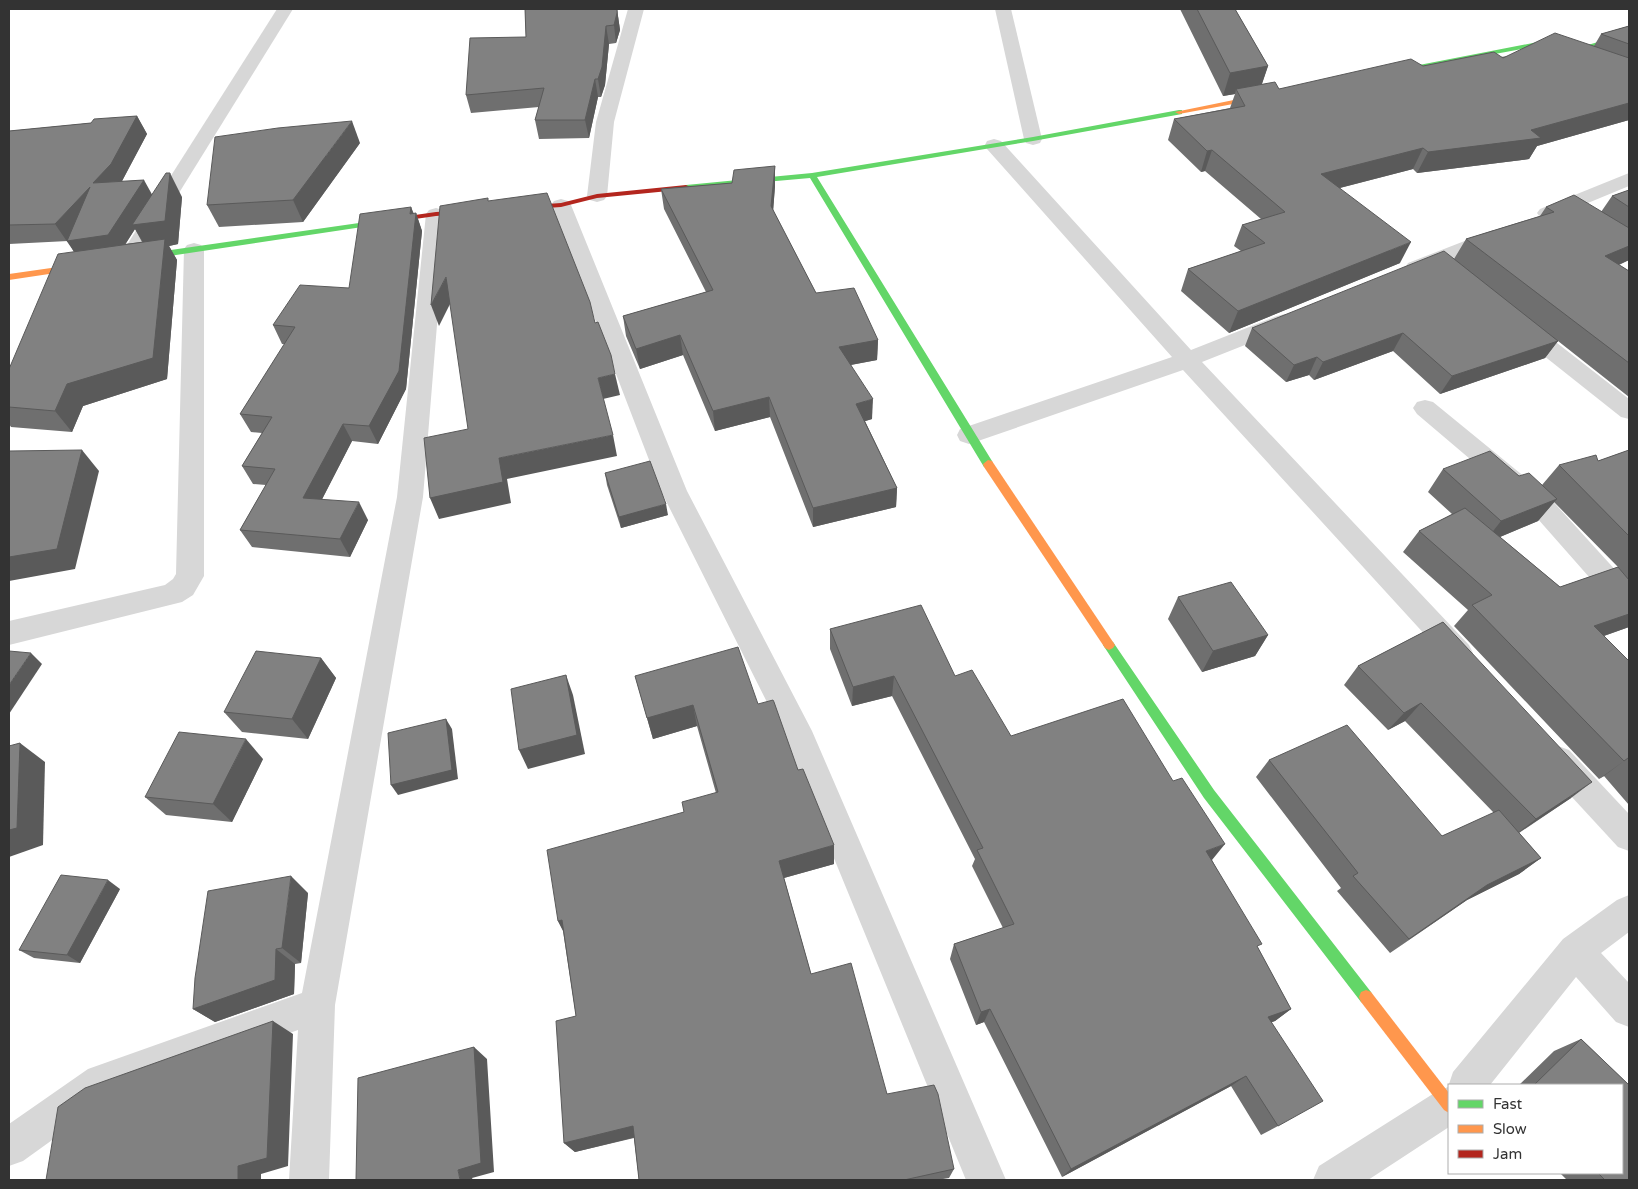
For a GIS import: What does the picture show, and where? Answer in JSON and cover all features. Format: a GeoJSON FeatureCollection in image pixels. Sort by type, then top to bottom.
{"type":"FeatureCollection","features":[{"type":"Feature","properties":{"kind":"street"},"geometry":{"type":"LineString","coordinates":[[124,260],[284,9]]}},
{"type":"Feature","properties":{"kind":"street"},"geometry":{"type":"LineString","coordinates":[[597,196],[605,122],[636,9]]}},
{"type":"Feature","properties":{"kind":"street"},"geometry":{"type":"LineString","coordinates":[[1003,9],[1032,139]]}},
{"type":"Feature","properties":{"kind":"street"},"geometry":{"type":"LineString","coordinates":[[1567,53],[1629,35]]}},
{"type":"Feature","properties":{"kind":"street"},"geometry":{"type":"LineString","coordinates":[[1373,75],[1538,44],[1594,64]]}},
{"type":"Feature","properties":{"kind":"street"},"geometry":{"type":"LineString","coordinates":[[124,260],[436,214],[561,205],[597,196],[812,175],[1032,139],[1276,93]]}},
{"type":"Feature","properties":{"kind":"street"},"geometry":{"type":"LineString","coordinates":[[994,145],[1187,360],[1473,668]]}},
{"type":"Feature","properties":{"kind":"street"},"geometry":{"type":"LineString","coordinates":[[812,175],[969,435],[1209,794],[1448,1104]]}},
{"type":"Feature","properties":{"kind":"street"},"geometry":{"type":"LineString","coordinates":[[1400,274],[1444,265],[1518,225],[1571,212],[1629,179]]}},
{"type":"Feature","properties":{"kind":"street"},"geometry":{"type":"LineString","coordinates":[[561,205],[674,491],[797,731],[986,1180]]}},
{"type":"Feature","properties":{"kind":"street"},"geometry":{"type":"LineString","coordinates":[[309,1180],[317,1005],[410,497],[436,214]]}},
{"type":"Feature","properties":{"kind":"street"},"geometry":{"type":"LineString","coordinates":[[9,633],[172,594],[183,587],[190,576],[194,249]]}},
{"type":"Feature","properties":{"kind":"street"},"geometry":{"type":"LineString","coordinates":[[9,277],[101,263]]}},
{"type":"Feature","properties":{"kind":"street"},"geometry":{"type":"LineString","coordinates":[[969,435],[1187,360],[1307,312]]}},
{"type":"Feature","properties":{"kind":"street"},"geometry":{"type":"LineString","coordinates":[[1506,314],[1629,411]]}},
{"type":"Feature","properties":{"kind":"street"},"geometry":{"type":"LineString","coordinates":[[1425,408],[1539,503],[1629,602]]}},
{"type":"Feature","properties":{"kind":"street"},"geometry":{"type":"LineString","coordinates":[[1541,741],[1629,836]]}},
{"type":"Feature","properties":{"kind":"street"},"geometry":{"type":"LineString","coordinates":[[1467,1084],[1575,950],[1629,912]]}},
{"type":"Feature","properties":{"kind":"street"},"geometry":{"type":"LineString","coordinates":[[1575,950],[1629,1009]]}},
{"type":"Feature","properties":{"kind":"street"},"geometry":{"type":"LineString","coordinates":[[9,1148],[101,1082],[317,1005]]}},
{"type":"Feature","properties":{"kind":"street"},"geometry":{"type":"LineString","coordinates":[[1333,1180],[1448,1106]]}},
{"type":"Feature","properties":{"kind":"building"},"geometry":{"type":"Polygon","coordinates":[[[525,9],[617,9],[614,25],[606,26],[602,67],[598,79],[595,79],[585,120],[535,120],[544,88],[466,95],[470,38],[526,37],[525,9]]]}},
{"type":"Feature","properties":{"kind":"building"},"geometry":{"type":"Polygon","coordinates":[[[1197,9],[1235,9],[1268,66],[1230,73],[1197,9]]]}},
{"type":"Feature","properties":{"kind":"building"},"geometry":{"type":"Polygon","coordinates":[[[1629,26],[1629,44],[1601,34],[1629,26]]]}},
{"type":"Feature","properties":{"kind":"building"},"geometry":{"type":"Polygon","coordinates":[[[1555,33],[1629,58],[1629,103],[1531,130],[1541,138],[1428,152],[1423,148],[1321,174],[1411,242],[1238,311],[1188,269],[1265,243],[1242,225],[1285,212],[1212,150],[1207,151],[1174,119],[1245,106],[1236,89],[1275,82],[1279,89],[1411,59],[1423,66],[1494,52],[1503,58],[1555,33]]]}},
{"type":"Feature","properties":{"kind":"building"},"geometry":{"type":"Polygon","coordinates":[[[137,116],[111,164],[93,183],[144,180],[108,235],[67,241],[90,187],[55,224],[9,225],[9,131],[91,123],[94,119],[137,116]]]}},
{"type":"Feature","properties":{"kind":"building"},"geometry":{"type":"Polygon","coordinates":[[[352,121],[293,200],[207,205],[215,137],[278,128],[352,121]]]}},
{"type":"Feature","properties":{"kind":"building"},"geometry":{"type":"Polygon","coordinates":[[[775,166],[771,206],[816,293],[854,288],[878,340],[839,347],[873,399],[856,404],[897,488],[813,508],[769,397],[713,411],[680,335],[636,349],[623,316],[713,290],[661,189],[732,183],[734,170],[775,166]]]}},
{"type":"Feature","properties":{"kind":"building"},"geometry":{"type":"Polygon","coordinates":[[[166,173],[170,173],[165,221],[132,225],[166,173]]]}},
{"type":"Feature","properties":{"kind":"building"},"geometry":{"type":"Polygon","coordinates":[[[1629,190],[1629,207],[1612,196],[1629,190]]]}},
{"type":"Feature","properties":{"kind":"building"},"geometry":{"type":"Polygon","coordinates":[[[547,193],[590,302],[595,323],[598,322],[611,355],[615,374],[598,378],[613,435],[499,458],[503,482],[430,498],[424,438],[468,429],[446,277],[431,305],[440,206],[488,198],[488,201],[547,193]]]}},
{"type":"Feature","properties":{"kind":"building"},"geometry":{"type":"Polygon","coordinates":[[[1574,195],[1629,228],[1629,246],[1605,256],[1629,271],[1629,363],[1466,239],[1554,212],[1546,207],[1574,195]]]}},
{"type":"Feature","properties":{"kind":"building"},"geometry":{"type":"Polygon","coordinates":[[[411,207],[410,214],[416,213],[399,371],[369,426],[343,424],[303,498],[359,502],[340,539],[240,530],[275,469],[242,466],[272,417],[240,414],[295,327],[273,325],[300,285],[349,288],[360,214],[411,207]]]}},
{"type":"Feature","properties":{"kind":"building"},"geometry":{"type":"Polygon","coordinates":[[[165,239],[153,358],[67,384],[55,411],[9,407],[9,369],[58,254],[165,239]]]}},
{"type":"Feature","properties":{"kind":"building"},"geometry":{"type":"Polygon","coordinates":[[[1444,251],[1558,341],[1452,376],[1403,333],[1323,362],[1317,357],[1294,365],[1252,328],[1444,251]]]}},
{"type":"Feature","properties":{"kind":"building"},"geometry":{"type":"Polygon","coordinates":[[[82,450],[57,549],[9,557],[9,451],[82,450]]]}},
{"type":"Feature","properties":{"kind":"building"},"geometry":{"type":"Polygon","coordinates":[[[1629,450],[1629,536],[1559,465],[1596,455],[1598,461],[1629,450]]]}},
{"type":"Feature","properties":{"kind":"building"},"geometry":{"type":"Polygon","coordinates":[[[1490,451],[1519,476],[1529,473],[1557,499],[1501,521],[1443,469],[1490,451]]]}},
{"type":"Feature","properties":{"kind":"building"},"geometry":{"type":"Polygon","coordinates":[[[650,461],[666,504],[619,517],[605,473],[650,461]]]}},
{"type":"Feature","properties":{"kind":"building"},"geometry":{"type":"Polygon","coordinates":[[[1465,508],[1560,587],[1618,567],[1629,580],[1629,614],[1594,626],[1629,661],[1629,759],[1624,761],[1472,605],[1492,595],[1419,531],[1465,508]]]}},
{"type":"Feature","properties":{"kind":"building"},"geometry":{"type":"Polygon","coordinates":[[[1231,582],[1268,635],[1213,651],[1178,597],[1231,582]]]}},
{"type":"Feature","properties":{"kind":"building"},"geometry":{"type":"Polygon","coordinates":[[[921,605],[955,676],[972,670],[1011,736],[1123,699],[1173,781],[1182,778],[1225,844],[1206,851],[1262,944],[1257,946],[1291,1009],[1268,1017],[1323,1101],[1278,1126],[1246,1076],[1071,1169],[990,1009],[981,1012],[954,944],[1014,924],[977,850],[983,848],[894,676],[853,687],[830,629],[921,605]]]}},
{"type":"Feature","properties":{"kind":"building"},"geometry":{"type":"Polygon","coordinates":[[[1443,622],[1592,782],[1536,819],[1421,703],[1404,713],[1358,666],[1443,622]]]}},
{"type":"Feature","properties":{"kind":"building"},"geometry":{"type":"Polygon","coordinates":[[[738,647],[758,704],[773,700],[774,702],[798,770],[803,769],[834,845],[779,861],[811,974],[851,963],[887,1094],[934,1085],[938,1094],[954,1169],[904,1180],[639,1180],[633,1126],[564,1143],[556,1021],[576,1016],[562,920],[558,921],[547,850],[684,812],[682,802],[718,792],[693,705],[647,718],[635,676],[738,647]]]}},
{"type":"Feature","properties":{"kind":"building"},"geometry":{"type":"Polygon","coordinates":[[[9,651],[31,653],[9,685],[9,651]]]}},
{"type":"Feature","properties":{"kind":"building"},"geometry":{"type":"Polygon","coordinates":[[[256,651],[321,658],[292,719],[224,712],[256,651]]]}},
{"type":"Feature","properties":{"kind":"building"},"geometry":{"type":"Polygon","coordinates":[[[566,675],[577,735],[519,750],[511,689],[566,675]]]}},
{"type":"Feature","properties":{"kind":"building"},"geometry":{"type":"Polygon","coordinates":[[[446,719],[452,770],[391,785],[388,733],[446,719]]]}},
{"type":"Feature","properties":{"kind":"building"},"geometry":{"type":"Polygon","coordinates":[[[1347,725],[1442,836],[1499,810],[1541,858],[1487,885],[1409,939],[1353,876],[1358,873],[1269,760],[1347,725]]]}},
{"type":"Feature","properties":{"kind":"building"},"geometry":{"type":"Polygon","coordinates":[[[179,732],[246,739],[213,804],[145,797],[179,732]]]}},
{"type":"Feature","properties":{"kind":"building"},"geometry":{"type":"Polygon","coordinates":[[[20,743],[17,828],[9,830],[9,746],[20,743]]]}},
{"type":"Feature","properties":{"kind":"building"},"geometry":{"type":"Polygon","coordinates":[[[61,875],[108,880],[67,955],[19,950],[61,875]]]}},
{"type":"Feature","properties":{"kind":"building"},"geometry":{"type":"Polygon","coordinates":[[[291,876],[282,948],[276,949],[275,980],[193,1009],[195,978],[208,891],[291,876]]]}},
{"type":"Feature","properties":{"kind":"building"},"geometry":{"type":"Polygon","coordinates":[[[273,1021],[267,1158],[238,1166],[238,1180],[46,1180],[58,1107],[85,1088],[273,1021]]]}},
{"type":"Feature","properties":{"kind":"building"},"geometry":{"type":"Polygon","coordinates":[[[1581,1039],[1629,1085],[1629,1180],[1605,1180],[1599,1174],[1623,1174],[1623,1084],[1535,1084],[1581,1039]]]}},
{"type":"Feature","properties":{"kind":"building"},"geometry":{"type":"Polygon","coordinates":[[[474,1047],[481,1163],[458,1170],[460,1180],[356,1180],[358,1078],[474,1047]]]}},
{"type":"Feature","properties":{"kind":"traffic: fast"},"geometry":{"type":"LineString","coordinates":[[1386,72],[1538,44],[1567,53],[1629,35]]}},
{"type":"Feature","properties":{"kind":"traffic: fast"},"geometry":{"type":"LineString","coordinates":[[686,187],[812,175],[1033,139],[1179,112]]}},
{"type":"Feature","properties":{"kind":"traffic: fast"},"geometry":{"type":"LineString","coordinates":[[812,175],[988,464]]}},
{"type":"Feature","properties":{"kind":"traffic: fast"},"geometry":{"type":"LineString","coordinates":[[136,258],[366,224]]}},
{"type":"Feature","properties":{"kind":"traffic: fast"},"geometry":{"type":"LineString","coordinates":[[1109,645],[1209,794],[1366,997]]}},
{"type":"Feature","properties":{"kind":"traffic: slow"},"geometry":{"type":"LineString","coordinates":[[1179,112],[1268,95]]}},
{"type":"Feature","properties":{"kind":"traffic: slow"},"geometry":{"type":"LineString","coordinates":[[9,277],[86,266]]}},
{"type":"Feature","properties":{"kind":"traffic: slow"},"geometry":{"type":"LineString","coordinates":[[988,464],[1109,645]]}},
{"type":"Feature","properties":{"kind":"traffic: slow"},"geometry":{"type":"LineString","coordinates":[[1366,997],[1448,1104]]}},
{"type":"Feature","properties":{"kind":"traffic: jam"},"geometry":{"type":"LineString","coordinates":[[366,224],[436,214],[561,205],[597,196],[686,187]]}}]}
